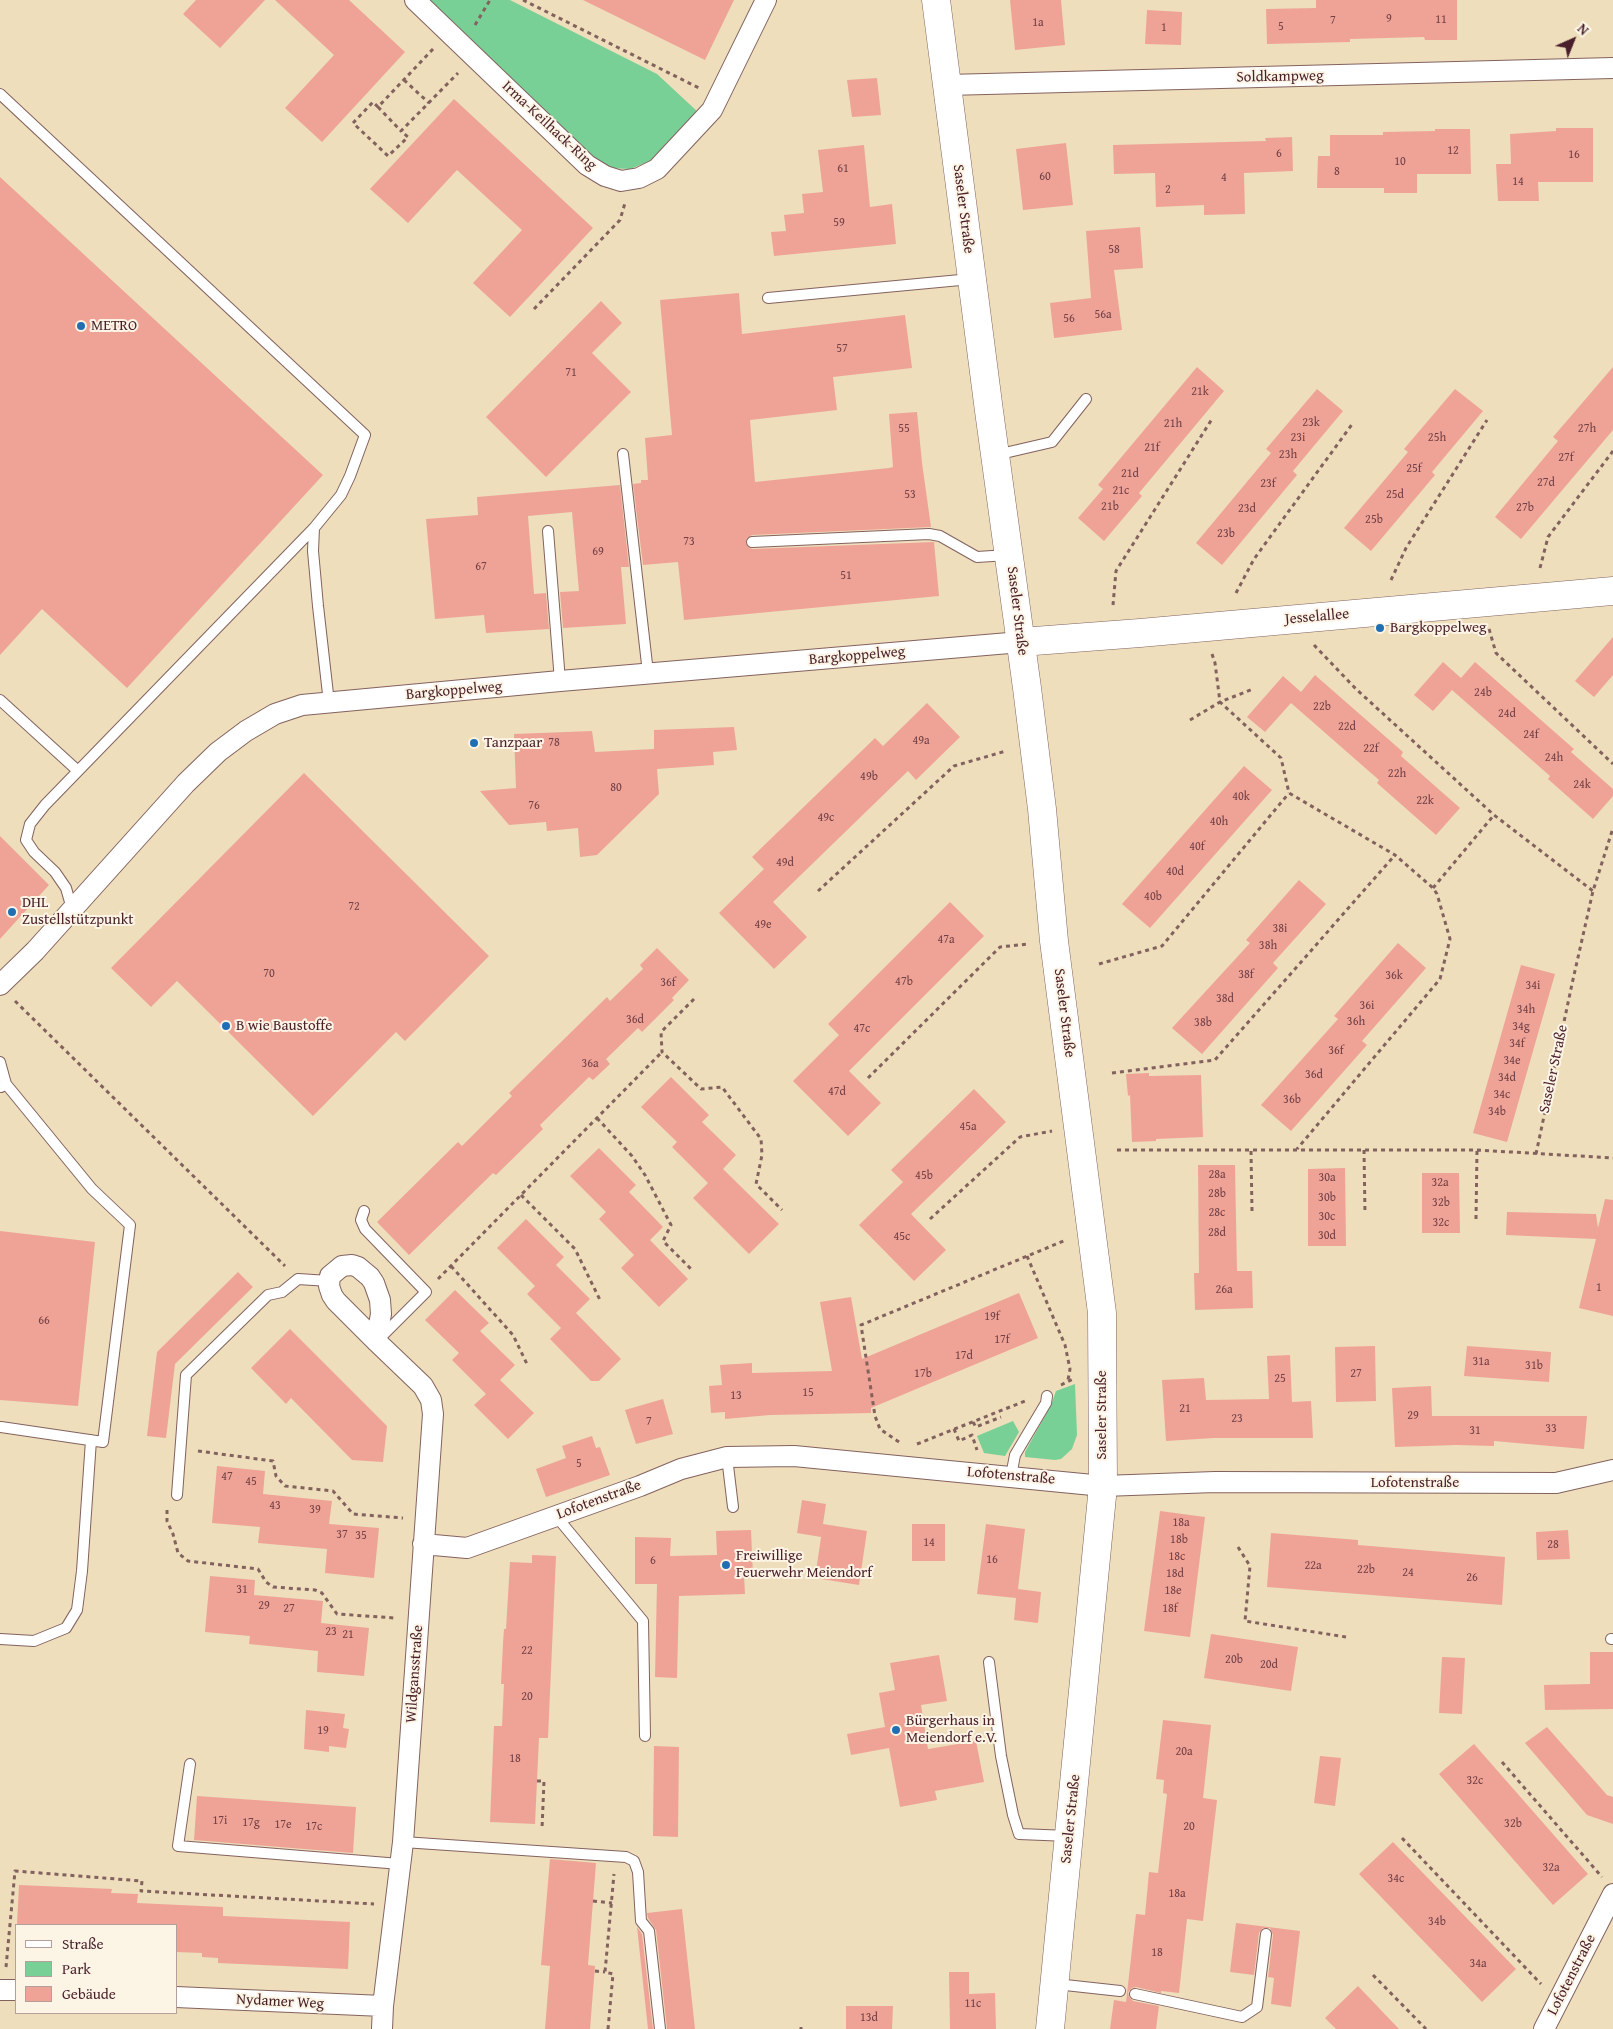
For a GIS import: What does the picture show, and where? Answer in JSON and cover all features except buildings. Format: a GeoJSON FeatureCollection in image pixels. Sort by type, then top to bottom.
{"type":"FeatureCollection","features":[{"type":"Feature","properties":{"kind":"street","name":"Irma-Keilhack-Ring"},"geometry":{"type":"LineString","coordinates":[[415,0],[588,165],[613,179],[630,180]]}},
{"type":"Feature","properties":{"kind":"street"},"geometry":{"type":"LineString","coordinates":[[630,180],[657,169],[712,110],[766,0]]}},
{"type":"Feature","properties":{"kind":"street","name":"Saseler Straße"},"geometry":{"type":"LineString","coordinates":[[936,0],[1021,642],[1043,819],[1054,941],[1102,1312],[1103,1486],[1050,2029]]}},
{"type":"Feature","properties":{"kind":"street","name":"Soldkampweg"},"geometry":{"type":"LineString","coordinates":[[947,85],[1613,68]]}},
{"type":"Feature","properties":{"kind":"street","name":"Jesselallee"},"geometry":{"type":"LineString","coordinates":[[1021,642],[1613,591]]}},
{"type":"Feature","properties":{"kind":"street","name":"Bargkoppelweg"},"geometry":{"type":"LineString","coordinates":[[0,985],[35,951],[186,784],[218,752],[246,731],[275,714],[302,705],[648,673],[1021,642]]}},
{"type":"Feature","properties":{"kind":"street"},"geometry":{"type":"LineString","coordinates":[[328,1281],[336,1269],[347,1265],[358,1267],[370,1277],[380,1300],[381,1314],[376,1341]]}},
{"type":"Feature","properties":{"kind":"street","name":"Wildgansstraße"},"geometry":{"type":"LineString","coordinates":[[328,1281],[336,1301],[423,1386],[431,1400],[433,1414],[403,1842],[383,2006],[382,2029]]}},
{"type":"Feature","properties":{"kind":"street","name":"Lofotenstraße"},"geometry":{"type":"LineString","coordinates":[[424,1544],[467,1548],[640,1486],[681,1469],[727,1457],[794,1456],[1103,1486],[1224,1482],[1556,1483],[1613,1470]]}},
{"type":"Feature","properties":{"kind":"street","name":"Lofotenstraße"},"geometry":{"type":"LineString","coordinates":[[1544,2029],[1610,1888]]}},
{"type":"Feature","properties":{"kind":"street","name":"Nydamer Weg"},"geometry":{"type":"LineString","coordinates":[[178,1997],[383,2006]]}},
{"type":"Feature","properties":{"kind":"lane"},"geometry":{"type":"LineString","coordinates":[[0,94],[366,436],[341,495],[314,528],[45,805],[30,824],[26,840],[34,852],[55,872],[66,888],[72,909]]}},
{"type":"Feature","properties":{"kind":"lane"},"geometry":{"type":"LineString","coordinates":[[768,298],[972,279]]}},
{"type":"Feature","properties":{"kind":"lane"},"geometry":{"type":"LineString","coordinates":[[995,455],[1052,442],[1086,399]]}},
{"type":"Feature","properties":{"kind":"lane"},"geometry":{"type":"LineString","coordinates":[[623,454],[648,673]]}},
{"type":"Feature","properties":{"kind":"lane"},"geometry":{"type":"LineString","coordinates":[[314,528],[313,551],[329,703]]}},
{"type":"Feature","properties":{"kind":"lane"},"geometry":{"type":"LineString","coordinates":[[548,531],[560,681]]}},
{"type":"Feature","properties":{"kind":"lane"},"geometry":{"type":"LineString","coordinates":[[752,542],[929,534],[940,536],[977,557],[1009,554]]}},
{"type":"Feature","properties":{"kind":"lane"},"geometry":{"type":"LineString","coordinates":[[0,700],[78,771]]}},
{"type":"Feature","properties":{"kind":"lane"},"geometry":{"type":"LineString","coordinates":[[0,1062],[3,1086],[92,1189],[130,1225],[103,1442],[0,1427]]}},
{"type":"Feature","properties":{"kind":"lane"},"geometry":{"type":"LineString","coordinates":[[364,1211],[361,1220],[365,1229],[426,1292],[376,1341]]}},
{"type":"Feature","properties":{"kind":"lane"},"geometry":{"type":"LineString","coordinates":[[177,1495],[186,1375],[268,1295],[282,1292],[298,1279],[328,1281]]}},
{"type":"Feature","properties":{"kind":"lane"},"geometry":{"type":"LineString","coordinates":[[1011,1476],[1015,1455],[1046,1403],[1050,1392]]}},
{"type":"Feature","properties":{"kind":"lane"},"geometry":{"type":"LineString","coordinates":[[0,1639],[34,1641],[66,1628],[77,1610],[82,1571],[91,1440]]}},
{"type":"Feature","properties":{"kind":"lane"},"geometry":{"type":"LineString","coordinates":[[727,1457],[733,1507]]}},
{"type":"Feature","properties":{"kind":"lane"},"geometry":{"type":"LineString","coordinates":[[556,1516],[643,1621],[644,1736]]}},
{"type":"Feature","properties":{"kind":"lane"},"geometry":{"type":"LineString","coordinates":[[989,1662],[1001,1756],[1013,1815],[1019,1834],[1069,1836]]}},
{"type":"Feature","properties":{"kind":"lane"},"geometry":{"type":"LineString","coordinates":[[190,1764],[178,1846],[400,1864]]}},
{"type":"Feature","properties":{"kind":"lane"},"geometry":{"type":"LineString","coordinates":[[403,1842],[626,1857],[634,1862],[638,1872],[642,1921],[649,1931],[660,2029]]}},
{"type":"Feature","properties":{"kind":"lane"},"geometry":{"type":"LineString","coordinates":[[1135,1994],[1242,2017],[1257,2007],[1266,1934]]}},
{"type":"Feature","properties":{"kind":"lane"},"geometry":{"type":"LineString","coordinates":[[1055,1984],[1120,1991]]}},
{"type":"Feature","properties":{"kind":"path"},"geometry":{"type":"LineString","coordinates":[[401,131],[429,102],[490,0]]}},
{"type":"Feature","properties":{"kind":"path"},"geometry":{"type":"LineString","coordinates":[[523,0],[718,97]]}},
{"type":"Feature","properties":{"kind":"path"},"geometry":{"type":"LineString","coordinates":[[378,107],[404,80],[462,44]]}},
{"type":"Feature","properties":{"kind":"path"},"geometry":{"type":"LineString","coordinates":[[404,80],[429,102]]}},
{"type":"Feature","properties":{"kind":"path"},"geometry":{"type":"LineString","coordinates":[[373,102],[401,131],[408,137],[388,156],[353,123],[373,102]]}},
{"type":"Feature","properties":{"kind":"path"},"geometry":{"type":"LineString","coordinates":[[534,309],[620,220],[630,180]]}},
{"type":"Feature","properties":{"kind":"path"},"geometry":{"type":"LineString","coordinates":[[1113,605],[1116,571],[1212,419]]}},
{"type":"Feature","properties":{"kind":"path"},"geometry":{"type":"LineString","coordinates":[[1391,580],[1406,548],[1487,420]]}},
{"type":"Feature","properties":{"kind":"path"},"geometry":{"type":"LineString","coordinates":[[1236,593],[1254,560],[1353,423]]}},
{"type":"Feature","properties":{"kind":"path"},"geometry":{"type":"LineString","coordinates":[[1540,568],[1548,537],[1613,451]]}},
{"type":"Feature","properties":{"kind":"path"},"geometry":{"type":"LineString","coordinates":[[1489,629],[1496,653],[1613,764]]}},
{"type":"Feature","properties":{"kind":"path"},"geometry":{"type":"LineString","coordinates":[[1314,645],[1356,689],[1494,815],[1593,891]]}},
{"type":"Feature","properties":{"kind":"path"},"geometry":{"type":"LineString","coordinates":[[1212,653],[1220,702],[1281,758],[1288,793],[1395,854],[1433,888],[1437,894],[1450,939],[1440,979],[1296,1149]]}},
{"type":"Feature","properties":{"kind":"path"},"geometry":{"type":"LineString","coordinates":[[1190,720],[1220,702],[1254,689]]}},
{"type":"Feature","properties":{"kind":"path"},"geometry":{"type":"LineString","coordinates":[[818,891],[954,766],[1006,752]]}},
{"type":"Feature","properties":{"kind":"path"},"geometry":{"type":"LineString","coordinates":[[1100,964],[1162,946],[1288,793]]}},
{"type":"Feature","properties":{"kind":"path"},"geometry":{"type":"LineString","coordinates":[[1433,888],[1494,815]]}},
{"type":"Feature","properties":{"kind":"path","name":"Saseler Straße"},"geometry":{"type":"LineString","coordinates":[[1536,1154],[1593,891],[1613,828]]}},
{"type":"Feature","properties":{"kind":"path"},"geometry":{"type":"LineString","coordinates":[[1112,1073],[1215,1060],[1395,854]]}},
{"type":"Feature","properties":{"kind":"path"},"geometry":{"type":"LineString","coordinates":[[868,1078],[1000,948],[1032,943]]}},
{"type":"Feature","properties":{"kind":"path"},"geometry":{"type":"LineString","coordinates":[[14,1000],[298,1279]]}},
{"type":"Feature","properties":{"kind":"path"},"geometry":{"type":"LineString","coordinates":[[694,1000],[661,1032],[662,1052],[701,1089],[722,1087],[761,1139],[762,1155],[756,1184],[782,1210]]}},
{"type":"Feature","properties":{"kind":"path"},"geometry":{"type":"LineString","coordinates":[[426,1292],[662,1052]]}},
{"type":"Feature","properties":{"kind":"path"},"geometry":{"type":"LineString","coordinates":[[597,1118],[632,1156],[645,1175],[671,1225],[663,1241],[691,1269]]}},
{"type":"Feature","properties":{"kind":"path"},"geometry":{"type":"LineString","coordinates":[[930,1219],[1020,1137],[1056,1130]]}},
{"type":"Feature","properties":{"kind":"path"},"geometry":{"type":"LineString","coordinates":[[1116,1150],[1477,1150],[1613,1158]]}},
{"type":"Feature","properties":{"kind":"path"},"geometry":{"type":"LineString","coordinates":[[1364,1150],[1365,1214]]}},
{"type":"Feature","properties":{"kind":"path"},"geometry":{"type":"LineString","coordinates":[[1476,1219],[1477,1150]]}},
{"type":"Feature","properties":{"kind":"path"},"geometry":{"type":"LineString","coordinates":[[1251,1151],[1252,1211]]}},
{"type":"Feature","properties":{"kind":"path"},"geometry":{"type":"LineString","coordinates":[[521,1196],[575,1249],[600,1300]]}},
{"type":"Feature","properties":{"kind":"path"},"geometry":{"type":"LineString","coordinates":[[903,1443],[880,1428],[875,1416],[860,1325],[1067,1240]]}},
{"type":"Feature","properties":{"kind":"path"},"geometry":{"type":"LineString","coordinates":[[1027,1256],[1065,1345],[1070,1369],[1068,1381]]}},
{"type":"Feature","properties":{"kind":"path"},"geometry":{"type":"LineString","coordinates":[[451,1266],[513,1335],[527,1364]]}},
{"type":"Feature","properties":{"kind":"path"},"geometry":{"type":"LineString","coordinates":[[1050,1392],[1068,1381],[1082,1376]]}},
{"type":"Feature","properties":{"kind":"path"},"geometry":{"type":"LineString","coordinates":[[911,1444],[919,1444],[1030,1399]]}},
{"type":"Feature","properties":{"kind":"path"},"geometry":{"type":"LineString","coordinates":[[973,1422],[976,1427],[1001,1417]]}},
{"type":"Feature","properties":{"kind":"path"},"geometry":{"type":"LineString","coordinates":[[954,1429],[959,1441],[972,1436],[978,1453],[976,1473]]}},
{"type":"Feature","properties":{"kind":"path"},"geometry":{"type":"LineString","coordinates":[[180,1448],[273,1461],[276,1476],[284,1486],[333,1491],[344,1506],[353,1514],[425,1519]]}},
{"type":"Feature","properties":{"kind":"path"},"geometry":{"type":"LineString","coordinates":[[177,1495],[168,1501],[167,1520],[174,1534],[178,1553],[188,1561],[258,1569],[266,1582],[273,1587],[315,1590],[322,1593],[337,1614],[418,1620]]}},
{"type":"Feature","properties":{"kind":"path"},"geometry":{"type":"LineString","coordinates":[[1238,1547],[1250,1566],[1245,1621],[1346,1637]]}},
{"type":"Feature","properties":{"kind":"path"},"geometry":{"type":"LineString","coordinates":[[1502,1762],[1610,1888]]}},
{"type":"Feature","properties":{"kind":"path"},"geometry":{"type":"LineString","coordinates":[[537,1781],[544,1781],[542,1829]]}},
{"type":"Feature","properties":{"kind":"path"},"geometry":{"type":"LineString","coordinates":[[1402,1838],[1558,2002]]}},
{"type":"Feature","properties":{"kind":"path"},"geometry":{"type":"LineString","coordinates":[[606,1972],[615,1857]]}},
{"type":"Feature","properties":{"kind":"path"},"geometry":{"type":"LineString","coordinates":[[7,1990],[15,1871],[142,1881],[142,1891],[396,1906]]}},
{"type":"Feature","properties":{"kind":"path"},"geometry":{"type":"LineString","coordinates":[[593,1901],[612,1903]]}},
{"type":"Feature","properties":{"kind":"path"},"geometry":{"type":"LineString","coordinates":[[595,1971],[613,1974],[608,2029]]}},
{"type":"Feature","properties":{"kind":"path"},"geometry":{"type":"LineString","coordinates":[[1373,1975],[1426,2029]]}},
{"type":"Feature","properties":{"kind":"green space"},"geometry":{"type":"Polygon","coordinates":[[[424,0],[510,0],[657,74],[699,113],[650,161],[630,169],[609,168],[596,160],[424,0]]]}},
{"type":"Feature","properties":{"kind":"green space"},"geometry":{"type":"Polygon","coordinates":[[[1075,1384],[1077,1435],[1072,1449],[1061,1459],[1025,1457],[1025,1452],[1051,1405],[1056,1391],[1075,1384]]]}},
{"type":"Feature","properties":{"kind":"green space"},"geometry":{"type":"Polygon","coordinates":[[[1013,1421],[1019,1432],[1005,1456],[984,1453],[977,1436],[1013,1421]]]}},
{"type":"Feature","properties":{"kind":"place","name":"METRO"},"geometry":{"type":"Point","coordinates":[81,326]}},
{"type":"Feature","properties":{"kind":"place","name":"Bargkoppelweg"},"geometry":{"type":"Point","coordinates":[1380,628]}},
{"type":"Feature","properties":{"kind":"place","name":"Tanzpaar"},"geometry":{"type":"Point","coordinates":[474,743]}},
{"type":"Feature","properties":{"kind":"place","name":"DHL Zustellstützpunkt"},"geometry":{"type":"Point","coordinates":[12,912]}},
{"type":"Feature","properties":{"kind":"place","name":"B wie Baustoffe"},"geometry":{"type":"Point","coordinates":[226,1026]}},
{"type":"Feature","properties":{"kind":"place","name":"Freiwillige Feuerwehr Meiendorf"},"geometry":{"type":"Point","coordinates":[726,1565]}},
{"type":"Feature","properties":{"kind":"place","name":"Bürgerhaus in Meiendorf e.V."},"geometry":{"type":"Point","coordinates":[896,1730]}}]}
